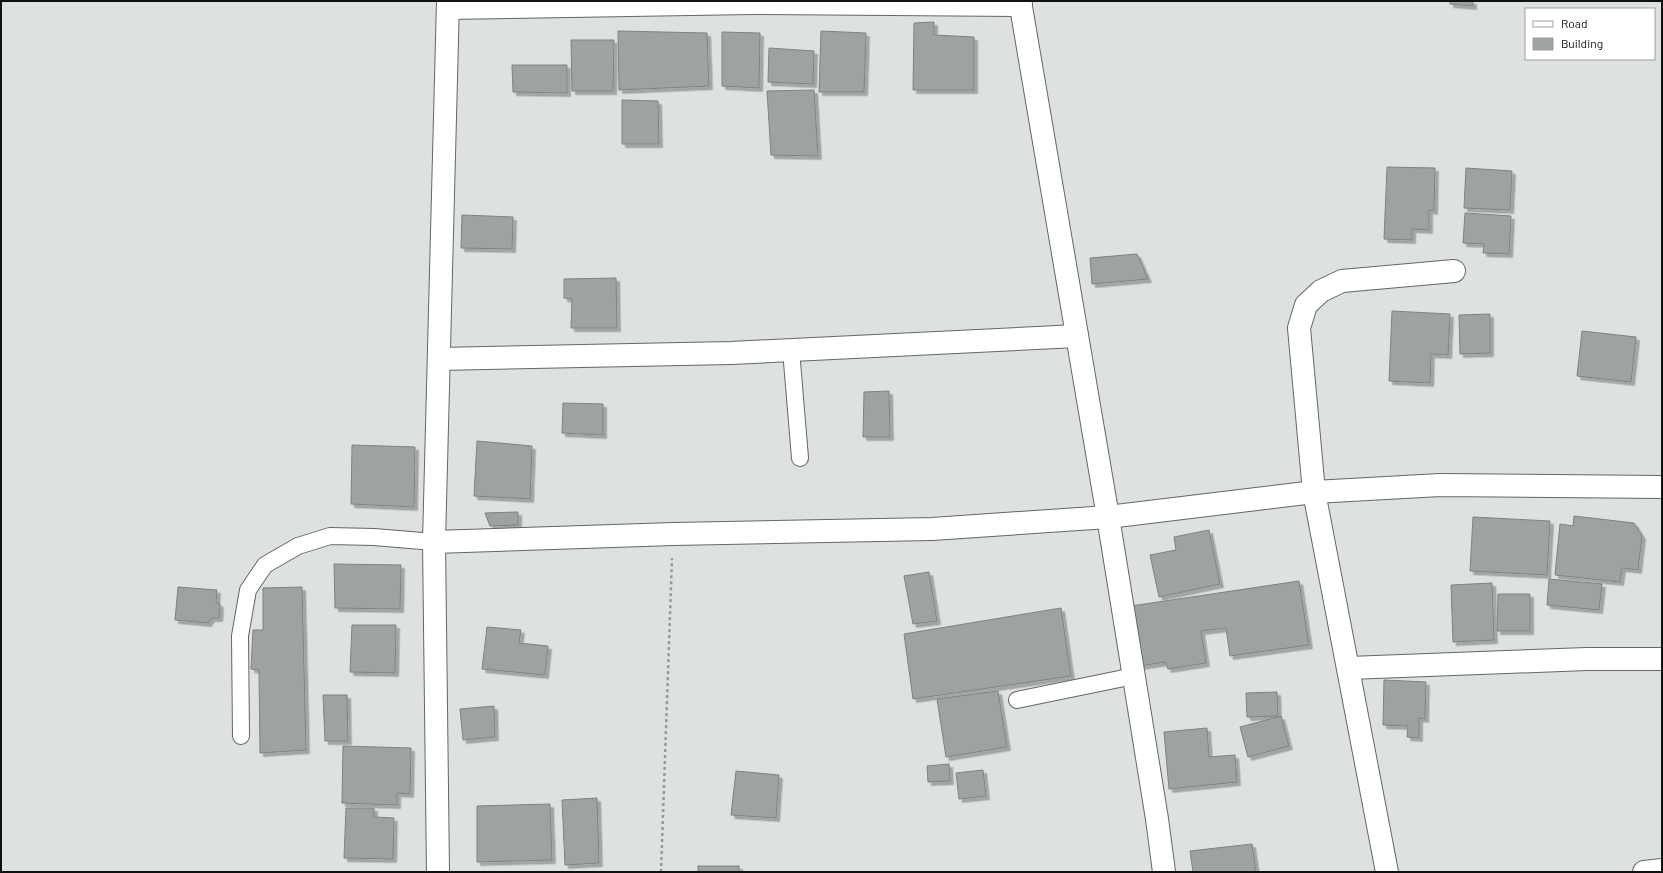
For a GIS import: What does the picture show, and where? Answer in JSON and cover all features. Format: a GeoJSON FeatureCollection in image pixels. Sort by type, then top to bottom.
{"type":"FeatureCollection","features":[{"type":"Feature","properties":{"kind":"street"},"geometry":{"type":"LineString","coordinates":[[438,872],[434,542],[448,4],[1020,3],[1108,517],[1157,819],[1164,872]]}},
{"type":"Feature","properties":{"kind":"street"},"geometry":{"type":"LineString","coordinates":[[1388,872],[1314,492],[1299,328],[1306,305],[1321,291],[1342,281],[1454,271]]}},
{"type":"Feature","properties":{"kind":"street"},"geometry":{"type":"LineString","coordinates":[[439,359],[731,353],[1077,336]]}},
{"type":"Feature","properties":{"kind":"street"},"geometry":{"type":"LineString","coordinates":[[434,542],[673,534],[932,529],[1108,517],[1314,492],[1440,485],[1662,487]]}},
{"type":"Feature","properties":{"kind":"street"},"geometry":{"type":"LineString","coordinates":[[1349,668],[1587,659],[1662,659]]}},
{"type":"Feature","properties":{"kind":"street"},"geometry":{"type":"LineString","coordinates":[[1644,872],[1662,870]]}},
{"type":"Feature","properties":{"kind":"lane"},"geometry":{"type":"LineString","coordinates":[[791,350],[800,458]]}},
{"type":"Feature","properties":{"kind":"lane"},"geometry":{"type":"LineString","coordinates":[[241,736],[240,636],[248,590],[265,565],[298,546],[330,536],[374,537],[434,542]]}},
{"type":"Feature","properties":{"kind":"lane"},"geometry":{"type":"LineString","coordinates":[[1017,700],[1134,676]]}},
{"type":"Feature","properties":{"kind":"path"},"geometry":{"type":"LineString","coordinates":[[661,872],[673,534]]}},
{"type":"Feature","properties":{"kind":"building"},"geometry":{"type":"Polygon","coordinates":[[[1450,1],[1473,1],[1473,6],[1450,4],[1450,1]]]}},
{"type":"Feature","properties":{"kind":"building"},"geometry":{"type":"Polygon","coordinates":[[[934,22],[934,35],[974,37],[974,90],[913,90],[914,23],[934,22]]]}},
{"type":"Feature","properties":{"kind":"building"},"geometry":{"type":"Polygon","coordinates":[[[618,31],[707,33],[709,86],[619,90],[618,31]]]}},
{"type":"Feature","properties":{"kind":"building"},"geometry":{"type":"Polygon","coordinates":[[[821,31],[866,33],[864,92],[819,92],[821,31]]]}},
{"type":"Feature","properties":{"kind":"building"},"geometry":{"type":"Polygon","coordinates":[[[722,32],[760,33],[759,88],[722,86],[722,32]]]}},
{"type":"Feature","properties":{"kind":"building"},"geometry":{"type":"Polygon","coordinates":[[[571,40],[614,40],[613,91],[572,91],[571,40]]]}},
{"type":"Feature","properties":{"kind":"building"},"geometry":{"type":"Polygon","coordinates":[[[769,48],[814,51],[813,84],[768,82],[769,48]]]}},
{"type":"Feature","properties":{"kind":"building"},"geometry":{"type":"Polygon","coordinates":[[[512,65],[567,65],[567,93],[513,92],[512,65]]]}},
{"type":"Feature","properties":{"kind":"building"},"geometry":{"type":"Polygon","coordinates":[[[814,90],[818,156],[771,155],[767,91],[814,90]]]}},
{"type":"Feature","properties":{"kind":"building"},"geometry":{"type":"Polygon","coordinates":[[[622,100],[658,101],[659,144],[622,144],[622,100]]]}},
{"type":"Feature","properties":{"kind":"building"},"geometry":{"type":"Polygon","coordinates":[[[1387,167],[1435,168],[1434,211],[1429,210],[1429,230],[1412,229],[1412,240],[1384,239],[1387,167]]]}},
{"type":"Feature","properties":{"kind":"building"},"geometry":{"type":"Polygon","coordinates":[[[1466,168],[1512,171],[1510,210],[1464,208],[1466,168]]]}},
{"type":"Feature","properties":{"kind":"building"},"geometry":{"type":"Polygon","coordinates":[[[1465,213],[1511,216],[1509,254],[1483,253],[1484,244],[1463,243],[1465,213]]]}},
{"type":"Feature","properties":{"kind":"building"},"geometry":{"type":"Polygon","coordinates":[[[462,215],[513,217],[512,249],[461,248],[462,215]]]}},
{"type":"Feature","properties":{"kind":"building"},"geometry":{"type":"Polygon","coordinates":[[[1137,254],[1148,279],[1092,284],[1090,258],[1137,254]]]}},
{"type":"Feature","properties":{"kind":"building"},"geometry":{"type":"Polygon","coordinates":[[[616,278],[617,328],[571,328],[572,299],[564,298],[564,279],[616,278]]]}},
{"type":"Feature","properties":{"kind":"building"},"geometry":{"type":"Polygon","coordinates":[[[1392,311],[1450,314],[1448,355],[1431,354],[1430,383],[1389,381],[1392,311]]]}},
{"type":"Feature","properties":{"kind":"building"},"geometry":{"type":"Polygon","coordinates":[[[1490,314],[1490,353],[1460,354],[1459,315],[1490,314]]]}},
{"type":"Feature","properties":{"kind":"building"},"geometry":{"type":"Polygon","coordinates":[[[1582,331],[1636,337],[1631,382],[1577,376],[1582,331]]]}},
{"type":"Feature","properties":{"kind":"building"},"geometry":{"type":"Polygon","coordinates":[[[889,391],[890,437],[863,437],[864,392],[889,391]]]}},
{"type":"Feature","properties":{"kind":"building"},"geometry":{"type":"Polygon","coordinates":[[[563,403],[603,404],[603,435],[562,433],[563,403]]]}},
{"type":"Feature","properties":{"kind":"building"},"geometry":{"type":"Polygon","coordinates":[[[477,441],[532,446],[530,499],[474,496],[477,441]]]}},
{"type":"Feature","properties":{"kind":"building"},"geometry":{"type":"Polygon","coordinates":[[[352,445],[415,447],[414,507],[351,504],[352,445]]]}},
{"type":"Feature","properties":{"kind":"building"},"geometry":{"type":"Polygon","coordinates":[[[518,512],[518,525],[490,526],[485,513],[518,512]]]}},
{"type":"Feature","properties":{"kind":"building"},"geometry":{"type":"Polygon","coordinates":[[[1574,516],[1634,523],[1642,536],[1638,570],[1622,568],[1620,582],[1555,575],[1560,524],[1573,526],[1574,516]]]}},
{"type":"Feature","properties":{"kind":"building"},"geometry":{"type":"Polygon","coordinates":[[[1473,517],[1550,521],[1547,575],[1470,571],[1473,517]]]}},
{"type":"Feature","properties":{"kind":"building"},"geometry":{"type":"Polygon","coordinates":[[[1209,530],[1220,584],[1159,597],[1150,555],[1176,550],[1174,537],[1209,530]]]}},
{"type":"Feature","properties":{"kind":"building"},"geometry":{"type":"Polygon","coordinates":[[[334,564],[401,565],[400,609],[335,608],[334,564]]]}},
{"type":"Feature","properties":{"kind":"building"},"geometry":{"type":"Polygon","coordinates":[[[929,572],[937,621],[913,624],[904,576],[929,572]]]}},
{"type":"Feature","properties":{"kind":"building"},"geometry":{"type":"Polygon","coordinates":[[[1549,579],[1602,584],[1599,610],[1547,605],[1549,579]]]}},
{"type":"Feature","properties":{"kind":"building"},"geometry":{"type":"Polygon","coordinates":[[[1299,581],[1309,645],[1230,656],[1226,628],[1201,631],[1206,663],[1168,669],[1165,662],[1140,666],[1131,606],[1299,581]]]}},
{"type":"Feature","properties":{"kind":"building"},"geometry":{"type":"Polygon","coordinates":[[[1492,583],[1494,640],[1453,642],[1451,585],[1492,583]]]}},
{"type":"Feature","properties":{"kind":"building"},"geometry":{"type":"Polygon","coordinates":[[[178,587],[217,590],[216,602],[220,604],[219,618],[211,618],[208,623],[175,620],[178,587]]]}},
{"type":"Feature","properties":{"kind":"building"},"geometry":{"type":"Polygon","coordinates":[[[302,587],[306,750],[260,753],[259,670],[251,669],[253,630],[263,630],[263,588],[302,587]]]}},
{"type":"Feature","properties":{"kind":"building"},"geometry":{"type":"Polygon","coordinates":[[[1498,594],[1530,594],[1530,631],[1497,631],[1498,594]]]}},
{"type":"Feature","properties":{"kind":"building"},"geometry":{"type":"Polygon","coordinates":[[[1061,608],[1071,676],[913,699],[904,634],[1061,608]]]}},
{"type":"Feature","properties":{"kind":"building"},"geometry":{"type":"Polygon","coordinates":[[[352,625],[396,625],[395,673],[350,672],[352,625]]]}},
{"type":"Feature","properties":{"kind":"building"},"geometry":{"type":"Polygon","coordinates":[[[487,627],[521,630],[519,643],[548,646],[545,675],[482,669],[487,627]]]}},
{"type":"Feature","properties":{"kind":"building"},"geometry":{"type":"Polygon","coordinates":[[[1384,680],[1426,682],[1425,719],[1419,718],[1419,738],[1407,737],[1408,726],[1383,725],[1384,680]]]}},
{"type":"Feature","properties":{"kind":"building"},"geometry":{"type":"Polygon","coordinates":[[[998,691],[1007,747],[946,757],[937,699],[998,691]]]}},
{"type":"Feature","properties":{"kind":"building"},"geometry":{"type":"Polygon","coordinates":[[[1277,692],[1278,716],[1247,717],[1246,693],[1277,692]]]}},
{"type":"Feature","properties":{"kind":"building"},"geometry":{"type":"Polygon","coordinates":[[[323,695],[347,695],[348,741],[325,741],[323,695]]]}},
{"type":"Feature","properties":{"kind":"building"},"geometry":{"type":"Polygon","coordinates":[[[494,706],[495,737],[463,740],[460,709],[494,706]]]}},
{"type":"Feature","properties":{"kind":"building"},"geometry":{"type":"Polygon","coordinates":[[[1281,716],[1289,746],[1248,757],[1240,727],[1281,716]]]}},
{"type":"Feature","properties":{"kind":"building"},"geometry":{"type":"Polygon","coordinates":[[[1207,728],[1209,757],[1235,755],[1237,782],[1169,789],[1164,732],[1207,728]]]}},
{"type":"Feature","properties":{"kind":"building"},"geometry":{"type":"Polygon","coordinates":[[[343,746],[411,748],[410,794],[397,793],[397,805],[342,803],[343,746]]]}},
{"type":"Feature","properties":{"kind":"building"},"geometry":{"type":"Polygon","coordinates":[[[949,764],[950,781],[928,782],[927,766],[949,764]]]}},
{"type":"Feature","properties":{"kind":"building"},"geometry":{"type":"Polygon","coordinates":[[[983,770],[986,796],[959,799],[956,773],[983,770]]]}},
{"type":"Feature","properties":{"kind":"building"},"geometry":{"type":"Polygon","coordinates":[[[736,771],[779,775],[776,818],[731,815],[736,771]]]}},
{"type":"Feature","properties":{"kind":"building"},"geometry":{"type":"Polygon","coordinates":[[[597,798],[599,863],[565,865],[562,800],[597,798]]]}},
{"type":"Feature","properties":{"kind":"building"},"geometry":{"type":"Polygon","coordinates":[[[550,804],[552,860],[477,862],[477,806],[550,804]]]}},
{"type":"Feature","properties":{"kind":"building"},"geometry":{"type":"Polygon","coordinates":[[[346,808],[374,808],[374,817],[394,818],[393,859],[344,858],[346,808]]]}},
{"type":"Feature","properties":{"kind":"building"},"geometry":{"type":"Polygon","coordinates":[[[1252,844],[1256,872],[1193,872],[1190,851],[1252,844]]]}},
{"type":"Feature","properties":{"kind":"building"},"geometry":{"type":"Polygon","coordinates":[[[698,866],[739,866],[739,872],[698,872],[698,866]]]}}]}
